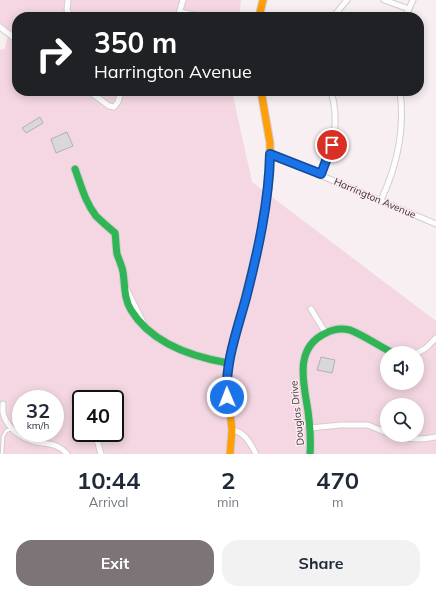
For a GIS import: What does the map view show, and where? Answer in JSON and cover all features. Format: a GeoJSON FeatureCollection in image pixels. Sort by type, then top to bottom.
{"type":"FeatureCollection","features":[{"type":"Feature","properties":{"kind":"street"},"geometry":{"type":"LineString","coordinates":[[68,0],[68,12]]}},
{"type":"Feature","properties":{"kind":"street"},"geometry":{"type":"LineString","coordinates":[[180,12],[183,0]]}},
{"type":"Feature","properties":{"kind":"street"},"geometry":{"type":"LineString","coordinates":[[260,12],[263,0]]}},
{"type":"Feature","properties":{"kind":"street"},"geometry":{"type":"LineString","coordinates":[[337,12],[347,0]]}},
{"type":"Feature","properties":{"kind":"street"},"geometry":{"type":"LineString","coordinates":[[384,0],[409,9]]}},
{"type":"Feature","properties":{"kind":"street"},"geometry":{"type":"LineString","coordinates":[[408,12],[414,0]]}},
{"type":"Feature","properties":{"kind":"street"},"geometry":{"type":"LineString","coordinates":[[0,27],[12,36]]}},
{"type":"Feature","properties":{"kind":"street"},"geometry":{"type":"LineString","coordinates":[[96,96],[106,104],[114,107],[118,102],[120,96]]}},
{"type":"Feature","properties":{"kind":"street"},"geometry":{"type":"LineString","coordinates":[[230,454],[232,430],[227,388],[228,363],[246,295],[269,186],[270,154],[268,130],[262,96]]}},
{"type":"Feature","properties":{"kind":"street"},"geometry":{"type":"LineString","coordinates":[[321,174],[329,156],[334,135],[336,114],[332,96]]}},
{"type":"Feature","properties":{"kind":"street"},"geometry":{"type":"LineString","coordinates":[[381,200],[388,185],[397,155],[401,125],[400,96]]}},
{"type":"Feature","properties":{"kind":"street","name":"Harrington Avenue"},"geometry":{"type":"LineString","coordinates":[[270,154],[321,174],[436,224]]}},
{"type":"Feature","properties":{"kind":"street"},"geometry":{"type":"LineString","coordinates":[[75,168],[92,211],[115,233],[117,253],[123,270],[126,296],[131,310],[145,326],[161,340],[176,349],[228,363]]}},
{"type":"Feature","properties":{"kind":"street"},"geometry":{"type":"LineString","coordinates":[[311,309],[325,332],[337,329],[349,330],[380,346]]}},
{"type":"Feature","properties":{"kind":"street","name":"Douglas Drive"},"geometry":{"type":"LineString","coordinates":[[310,454],[310,428],[302,370],[305,358],[311,346],[318,336],[325,332]]}},
{"type":"Feature","properties":{"kind":"street"},"geometry":{"type":"LineString","coordinates":[[424,349],[436,338]]}},
{"type":"Feature","properties":{"kind":"street"},"geometry":{"type":"LineString","coordinates":[[3,404],[3,415],[12,428]]}},
{"type":"Feature","properties":{"kind":"street"},"geometry":{"type":"LineString","coordinates":[[310,428],[341,425],[368,426],[380,430]]}},
{"type":"Feature","properties":{"kind":"street"},"geometry":{"type":"LineString","coordinates":[[232,430],[245,436],[256,454]]}},
{"type":"Feature","properties":{"kind":"street"},"geometry":{"type":"LineString","coordinates":[[424,439],[436,436]]}},
{"type":"Feature","properties":{"kind":"street"},"geometry":{"type":"LineString","coordinates":[[42,442],[51,443],[58,446],[67,454]]}},
{"type":"Feature","properties":{"kind":"street"},"geometry":{"type":"LineString","coordinates":[[98,442],[101,454]]}},
{"type":"Feature","properties":{"kind":"lane"},"geometry":{"type":"LineString","coordinates":[[2,454],[3,437],[6,431],[12,428]]}},
{"type":"Feature","properties":{"kind":"shaded area"},"geometry":{"type":"Polygon","coordinates":[[[0,0],[241,0],[240,12],[12,12],[12,96],[233,96],[252,182],[436,321],[436,454],[0,454],[0,50],[5,49],[9,30],[0,23],[0,0]]]}},
{"type":"Feature","properties":{"kind":"building"},"geometry":{"type":"Polygon","coordinates":[[[40,117],[43,123],[26,133],[22,128],[40,117]]]}},
{"type":"Feature","properties":{"kind":"building"},"geometry":{"type":"Polygon","coordinates":[[[67,132],[73,146],[56,153],[51,139],[67,132]]]}},
{"type":"Feature","properties":{"kind":"building"},"geometry":{"type":"Polygon","coordinates":[[[321,357],[335,360],[332,373],[317,370],[321,357]]]}},
{"type":"Feature","properties":{"kind":"traffic: fast"},"geometry":{"type":"LineString","coordinates":[[75,169],[92,211],[115,233],[117,254],[123,270],[127,301],[139,322],[161,340],[174,347],[201,357],[228,363]]}},
{"type":"Feature","properties":{"kind":"traffic: fast"},"geometry":{"type":"LineString","coordinates":[[310,454],[309,422],[303,378],[305,357],[309,348],[316,340],[326,333],[344,329],[356,332],[381,346]]}},
{"type":"Feature","properties":{"kind":"traffic: slow"},"geometry":{"type":"LineString","coordinates":[[260,12],[263,0]]}},
{"type":"Feature","properties":{"kind":"traffic: slow"},"geometry":{"type":"LineString","coordinates":[[230,454],[232,430],[227,387],[228,363],[259,242],[270,174],[270,143],[262,96]]}},
{"type":"Feature","properties":{"kind":"route"},"geometry":{"type":"LineString","coordinates":[[227,397],[228,363],[246,295],[267,198],[270,174],[270,154],[321,174],[332,145]]}}]}
